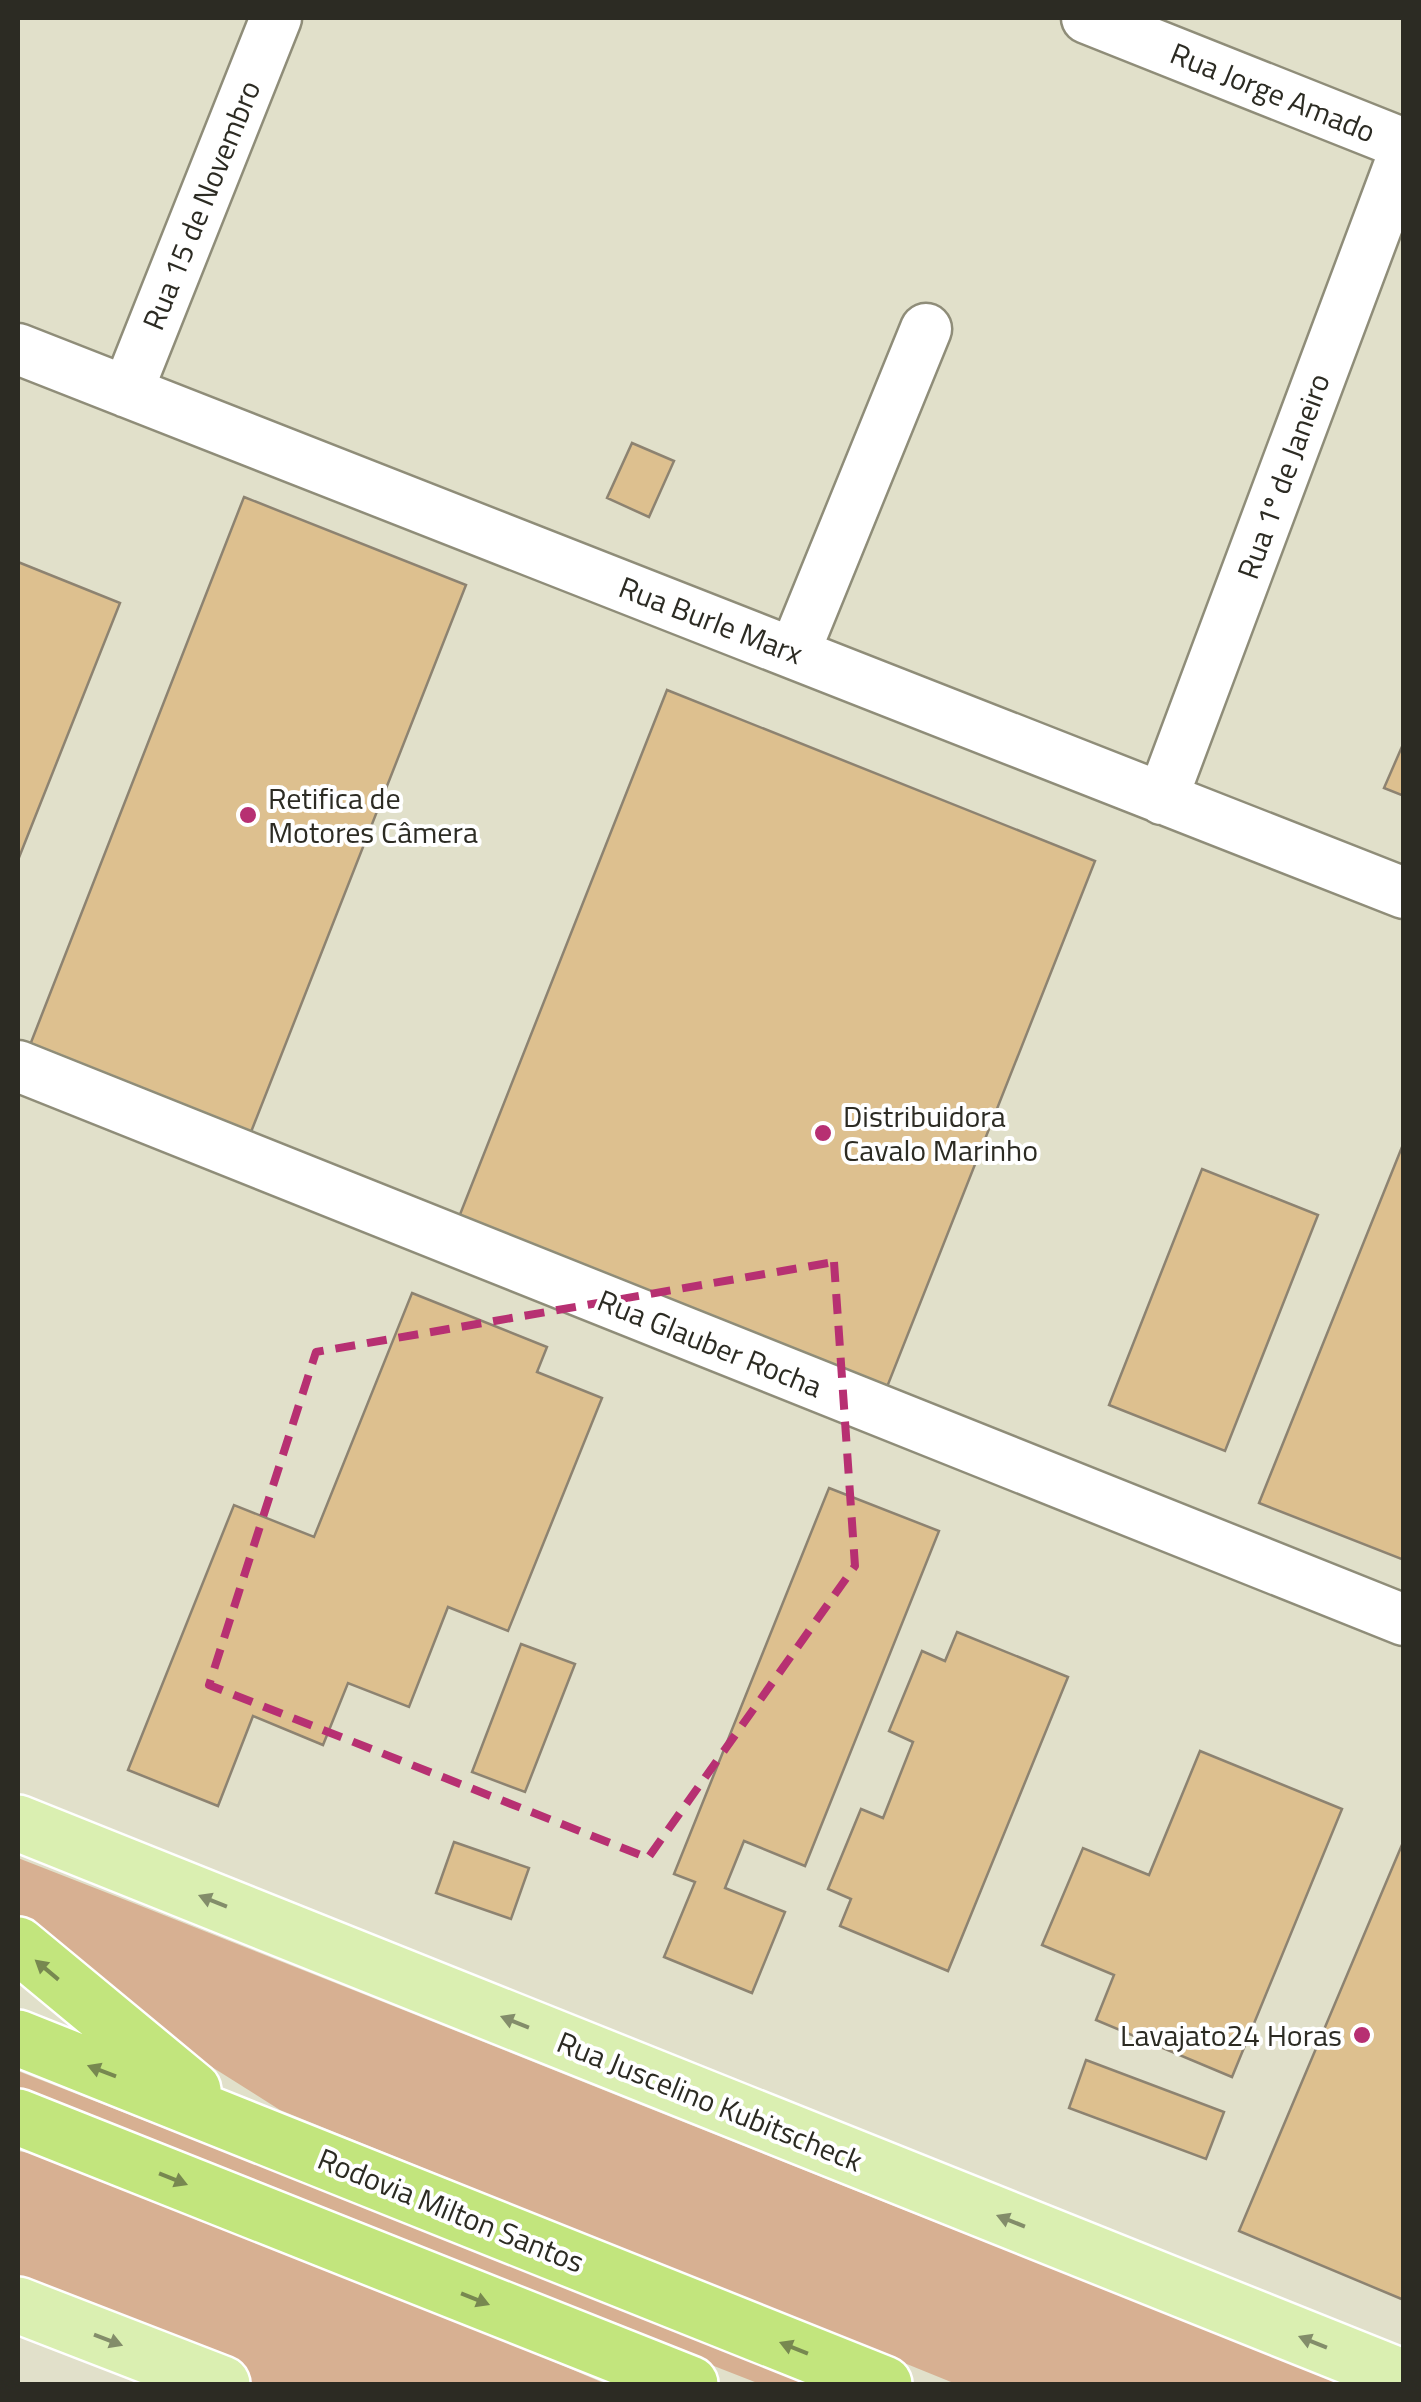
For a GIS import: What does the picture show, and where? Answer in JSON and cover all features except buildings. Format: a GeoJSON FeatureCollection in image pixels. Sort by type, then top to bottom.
{"type":"FeatureCollection","features":[{"type":"Feature","properties":{"kind":"highway"},"geometry":{"type":"LineString","coordinates":[[18,1945],[230,2121]]}},
{"type":"Feature","properties":{"kind":"highway","name":"Rodovia Milton Santos"},"geometry":{"type":"LineString","coordinates":[[18,2038],[884,2384]]}},
{"type":"Feature","properties":{"kind":"highway"},"geometry":{"type":"LineString","coordinates":[[18,2117],[690,2384]]}},
{"type":"Feature","properties":{"kind":"main road","name":"Rua Juscelino Kubitscheck"},"geometry":{"type":"LineString","coordinates":[[18,1823],[1404,2378]]}},
{"type":"Feature","properties":{"kind":"main road"},"geometry":{"type":"LineString","coordinates":[[18,2305],[222,2384]]}},
{"type":"Feature","properties":{"kind":"street","name":"Rua 15 de Novembro"},"geometry":{"type":"LineString","coordinates":[[126,392],[276,18]]}},
{"type":"Feature","properties":{"kind":"street","name":"Rua Jorge Amado"},"geometry":{"type":"LineString","coordinates":[[1087,18],[1404,144]]}},
{"type":"Feature","properties":{"kind":"street","name":"Rua 1º de Janeiro"},"geometry":{"type":"LineString","coordinates":[[1162,799],[1404,153]]}},
{"type":"Feature","properties":{"kind":"street"},"geometry":{"type":"LineString","coordinates":[[794,653],[926,329]]}},
{"type":"Feature","properties":{"kind":"street","name":"Rua Burle Marx"},"geometry":{"type":"LineString","coordinates":[[18,349],[1404,892]]}},
{"type":"Feature","properties":{"kind":"street","name":"Rua Glauber Rocha"},"geometry":{"type":"LineString","coordinates":[[18,1066],[1404,1620]]}},
{"type":"Feature","properties":{"kind":"highlighted area"},"geometry":{"type":"Polygon","coordinates":[[[834,1262],[855,1566],[648,1858],[209,1685],[316,1352],[834,1262]]]}},
{"type":"Feature","properties":{"kind":"shaded area"},"geometry":{"type":"Polygon","coordinates":[[[18,1858],[1351,2384],[956,2384],[280,2110],[142,2023],[18,1925],[18,1858]]]}},
{"type":"Feature","properties":{"kind":"shaded area"},"geometry":{"type":"Polygon","coordinates":[[[18,2071],[817,2384],[760,2384],[18,2094],[18,2071]]]}},
{"type":"Feature","properties":{"kind":"shaded area"},"geometry":{"type":"Polygon","coordinates":[[[18,2151],[45,2156],[293,2250],[606,2384],[254,2384],[18,2292],[18,2151]]]}},
{"type":"Feature","properties":{"kind":"place","name":"Retifica de Motores Câmera"},"geometry":{"type":"Point","coordinates":[248,815]}},
{"type":"Feature","properties":{"kind":"place","name":"Distribuidora Cavalo Marinho"},"geometry":{"type":"Point","coordinates":[823,1133]}},
{"type":"Feature","properties":{"kind":"place","name":"Lavajato24 Horas"},"geometry":{"type":"Point","coordinates":[1362,2035]}}]}
